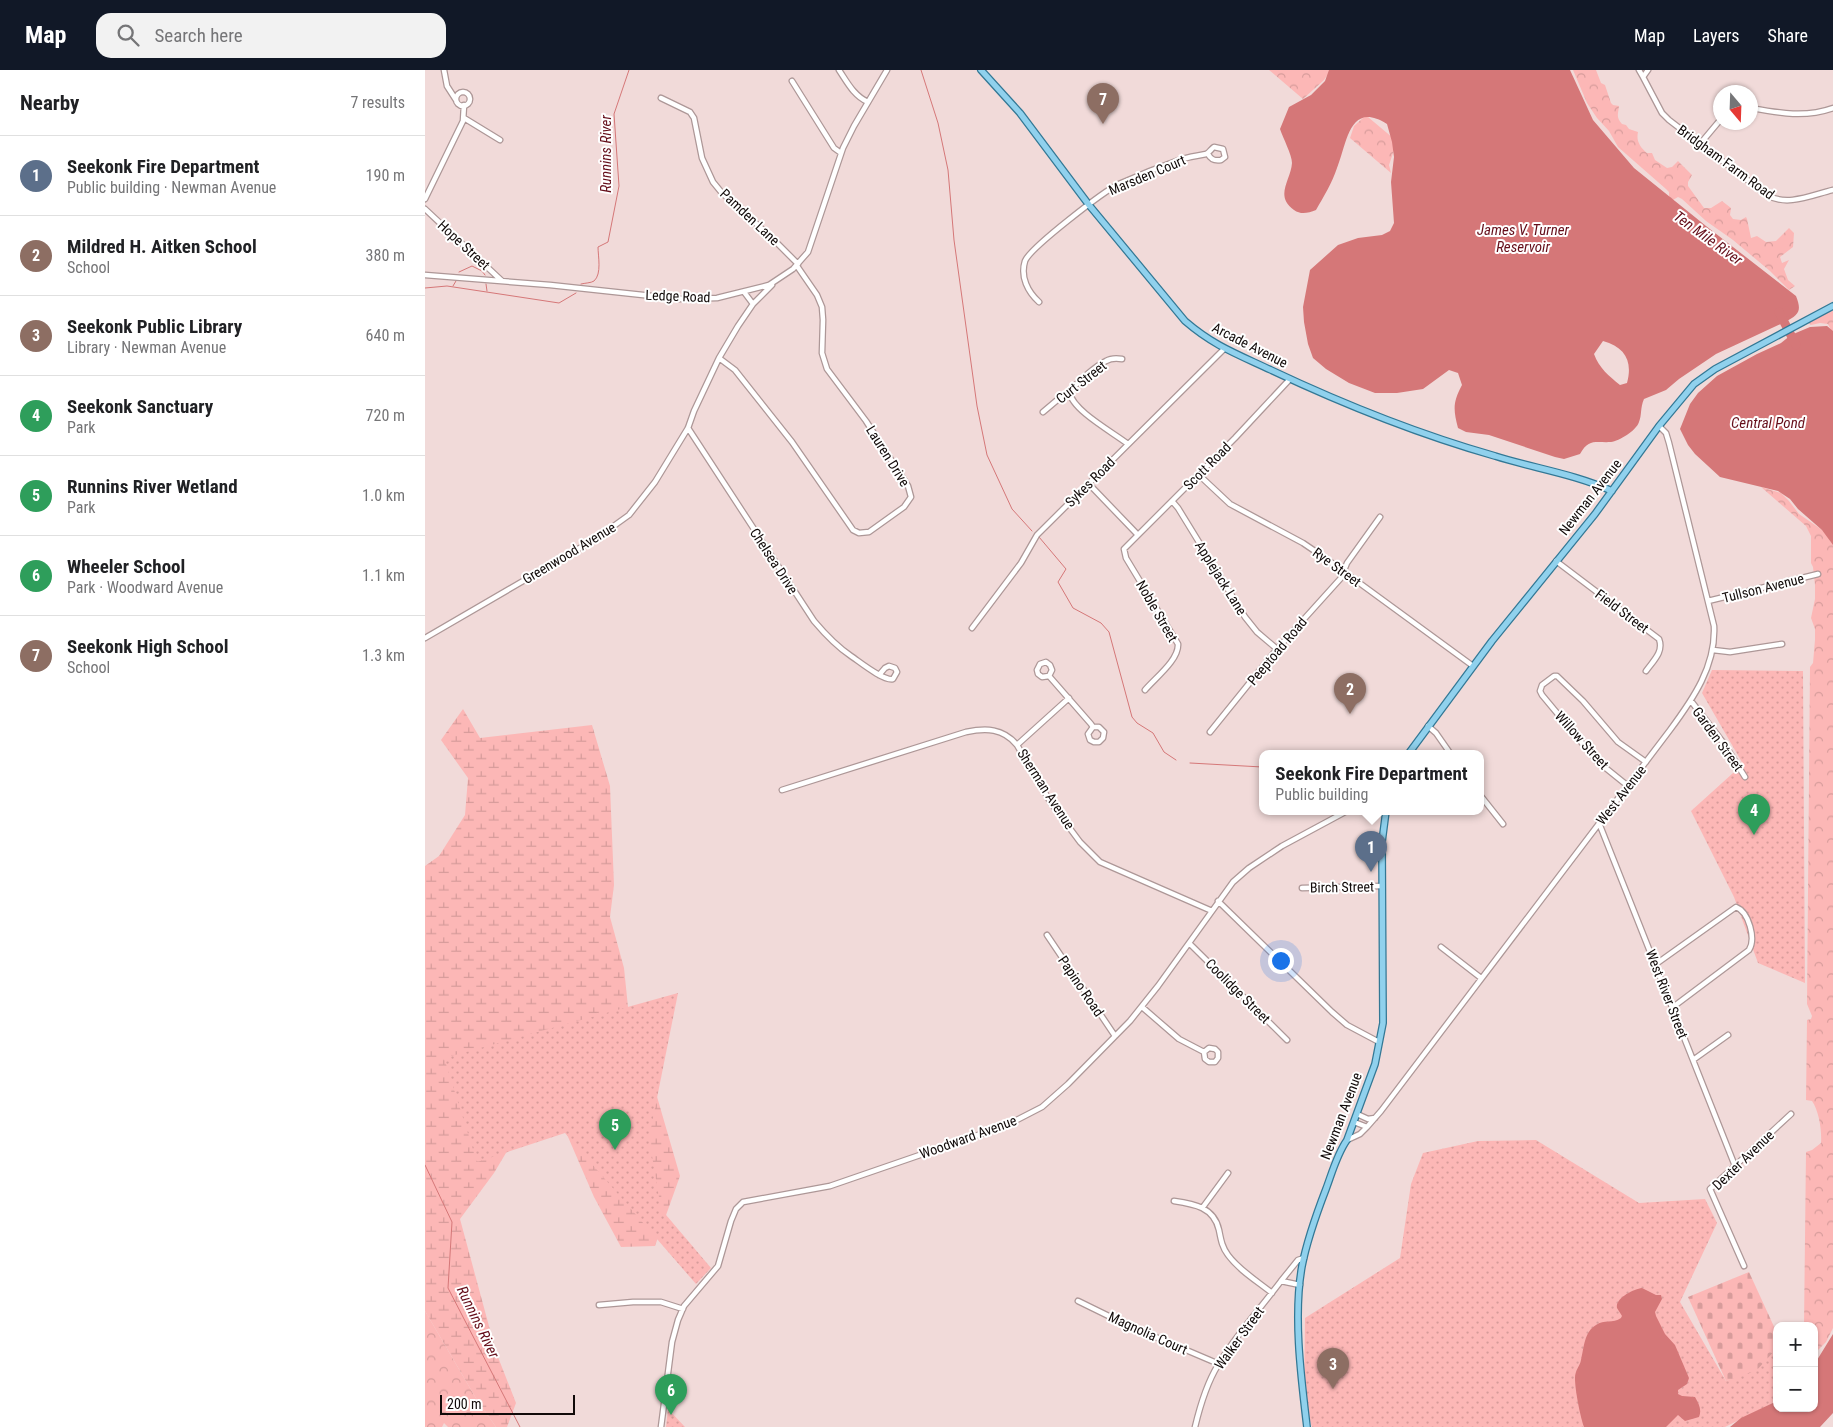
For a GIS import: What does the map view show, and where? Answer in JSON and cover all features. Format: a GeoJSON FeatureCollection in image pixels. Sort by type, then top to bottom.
{"type":"FeatureCollection","features":[{"type":"Feature","properties":{"kind":"main road","name":"Arcade Avenue"},"geometry":{"type":"LineString","coordinates":[[981,70],[1042,140],[1089,205],[1185,321],[1202,335],[1224,349],[1368,412],[1477,451],[1596,484],[1611,491]]}},
{"type":"Feature","properties":{"kind":"main road","name":"Newman Avenue"},"geometry":{"type":"LineString","coordinates":[[1411,750],[1473,666],[1611,491],[1659,426],[1694,384],[1703,376],[1833,306]]}},
{"type":"Feature","properties":{"kind":"main road","name":"Newman Avenue"},"geometry":{"type":"LineString","coordinates":[[1307,1427],[1298,1311],[1300,1285],[1304,1258],[1317,1214],[1375,1064],[1383,1023],[1382,842],[1385,815]]}},
{"type":"Feature","properties":{"kind":"street"},"geometry":{"type":"LineString","coordinates":[[444,70],[447,86],[457,101],[464,106]]}},
{"type":"Feature","properties":{"kind":"street"},"geometry":{"type":"LineString","coordinates":[[839,70],[853,91],[868,102]]}},
{"type":"Feature","properties":{"kind":"street","name":"Ledge Road"},"geometry":{"type":"LineString","coordinates":[[425,275],[680,299],[708,299],[769,285],[797,265],[805,256],[812,242],[841,153],[854,126],[887,70]]}},
{"type":"Feature","properties":{"kind":"street","name":"Bridgham Farm Road"},"geometry":{"type":"LineString","coordinates":[[1639,70],[1662,113],[1755,187],[1775,199],[1791,200],[1833,190]]}},
{"type":"Feature","properties":{"kind":"street"},"geometry":{"type":"LineString","coordinates":[[1643,77],[1648,70]]}},
{"type":"Feature","properties":{"kind":"street"},"geometry":{"type":"LineString","coordinates":[[792,81],[834,148],[841,153]]}},
{"type":"Feature","properties":{"kind":"street"},"geometry":{"type":"LineString","coordinates":[[425,199],[464,118],[464,106],[470,100],[467,93],[460,93],[457,96],[457,101]]}},
{"type":"Feature","properties":{"kind":"street","name":"Pamden Lane"},"geometry":{"type":"LineString","coordinates":[[661,98],[690,112],[694,118],[706,170],[721,193],[771,237],[797,265]]}},
{"type":"Feature","properties":{"kind":"street"},"geometry":{"type":"LineString","coordinates":[[1758,109],[1784,114],[1797,114],[1833,108]]}},
{"type":"Feature","properties":{"kind":"street"},"geometry":{"type":"LineString","coordinates":[[464,118],[500,140]]}},
{"type":"Feature","properties":{"kind":"street"},"geometry":{"type":"LineString","coordinates":[[1701,144],[1713,129]]}},
{"type":"Feature","properties":{"kind":"street","name":"Marsden Court"},"geometry":{"type":"LineString","coordinates":[[1039,302],[1029,293],[1024,277],[1025,262],[1034,249],[1102,194],[1124,182],[1177,160],[1208,154]]}},
{"type":"Feature","properties":{"kind":"street","name":"Hope Street"},"geometry":{"type":"LineString","coordinates":[[425,209],[503,282]]}},
{"type":"Feature","properties":{"kind":"street","name":"Lauren Drive"},"geometry":{"type":"LineString","coordinates":[[719,358],[735,370],[792,442],[853,530],[862,533],[869,532],[908,504],[911,495],[908,486],[866,421],[827,369],[822,353],[822,307],[817,295],[797,265]]}},
{"type":"Feature","properties":{"kind":"street","name":"Greenwood Avenue"},"geometry":{"type":"LineString","coordinates":[[425,638],[597,538],[629,515],[650,488],[688,428],[719,358],[738,326],[753,304],[777,281]]}},
{"type":"Feature","properties":{"kind":"street"},"geometry":{"type":"LineString","coordinates":[[744,292],[753,304]]}},
{"type":"Feature","properties":{"kind":"street","name":"Sykes Road"},"geometry":{"type":"LineString","coordinates":[[972,628],[1021,563],[1037,534],[1224,349]]}},
{"type":"Feature","properties":{"kind":"street","name":"Curt Street"},"geometry":{"type":"LineString","coordinates":[[1043,412],[1062,396],[1070,393],[1074,386],[1105,361],[1114,358],[1122,359]]}},
{"type":"Feature","properties":{"kind":"street","name":"Scott Road"},"geometry":{"type":"LineString","coordinates":[[1124,552],[1127,546],[1199,475],[1290,379]]}},
{"type":"Feature","properties":{"kind":"street"},"geometry":{"type":"LineString","coordinates":[[1070,393],[1072,400],[1091,419],[1128,444]]}},
{"type":"Feature","properties":{"kind":"street","name":"West Avenue"},"geometry":{"type":"LineString","coordinates":[[1347,1140],[1360,1134],[1375,1118],[1646,762],[1691,701],[1702,682],[1713,650],[1714,626],[1669,443],[1666,433],[1659,426]]}},
{"type":"Feature","properties":{"kind":"street","name":"Chelsea Drive"},"geometry":{"type":"LineString","coordinates":[[688,428],[814,621],[840,648],[879,675]]}},
{"type":"Feature","properties":{"kind":"street","name":"Rye Street"},"geometry":{"type":"LineString","coordinates":[[1199,475],[1230,504],[1303,543],[1343,570],[1473,666]]}},
{"type":"Feature","properties":{"kind":"street"},"geometry":{"type":"LineString","coordinates":[[1088,484],[1138,535]]}},
{"type":"Feature","properties":{"kind":"street","name":"Applejack Lane"},"geometry":{"type":"LineString","coordinates":[[1172,501],[1245,617],[1257,632],[1277,649]]}},
{"type":"Feature","properties":{"kind":"street","name":"Peeptoad Road"},"geometry":{"type":"LineString","coordinates":[[1210,732],[1277,649],[1341,578],[1347,563],[1380,517]]}},
{"type":"Feature","properties":{"kind":"street","name":"Noble Street"},"geometry":{"type":"LineString","coordinates":[[1124,552],[1178,644],[1178,649],[1173,659],[1145,690]]}},
{"type":"Feature","properties":{"kind":"street","name":"Field Street"},"geometry":{"type":"LineString","coordinates":[[1556,561],[1659,639],[1660,651],[1646,671]]}},
{"type":"Feature","properties":{"kind":"street","name":"Tullson Avenue"},"geometry":{"type":"LineString","coordinates":[[1708,602],[1818,574]]}},
{"type":"Feature","properties":{"kind":"street"},"geometry":{"type":"LineString","coordinates":[[1713,650],[1730,652],[1782,644]]}},
{"type":"Feature","properties":{"kind":"street"},"geometry":{"type":"LineString","coordinates":[[1049,676],[1093,727]]}},
{"type":"Feature","properties":{"kind":"street","name":"Willow Street"},"geometry":{"type":"LineString","coordinates":[[1628,786],[1597,761],[1565,724],[1540,691],[1542,685],[1553,676],[1557,676],[1583,701],[1618,742],[1646,762]]}},
{"type":"Feature","properties":{"kind":"street"},"geometry":{"type":"LineString","coordinates":[[1017,745],[1069,698]]}},
{"type":"Feature","properties":{"kind":"street","name":"Garden Street"},"geometry":{"type":"LineString","coordinates":[[1691,701],[1725,745],[1745,776]]}},
{"type":"Feature","properties":{"kind":"street"},"geometry":{"type":"LineString","coordinates":[[1428,726],[1448,750]]}},
{"type":"Feature","properties":{"kind":"street","name":"Sherman Avenue"},"geometry":{"type":"LineString","coordinates":[[782,790],[911,748],[982,729],[1002,732],[1017,745],[1051,803],[1080,842],[1100,862],[1212,911]]}},
{"type":"Feature","properties":{"kind":"street"},"geometry":{"type":"LineString","coordinates":[[1484,799],[1503,824]]}},
{"type":"Feature","properties":{"kind":"street","name":"Woodward Avenue"},"geometry":{"type":"LineString","coordinates":[[661,1427],[672,1342],[683,1309],[718,1266],[731,1221],[736,1209],[743,1202],[829,1186],[1010,1124],[1042,1107],[1068,1084],[1142,1007],[1233,882],[1249,868],[1295,838],[1339,815]]}},
{"type":"Feature","properties":{"kind":"street","name":"West River Street"},"geometry":{"type":"LineString","coordinates":[[1599,823],[1657,964],[1735,1166]]}},
{"type":"Feature","properties":{"kind":"street","name":"Birch Street"},"geometry":{"type":"LineString","coordinates":[[1302,888],[1382,886]]}},
{"type":"Feature","properties":{"kind":"street"},"geometry":{"type":"LineString","coordinates":[[1219,901],[1332,1012],[1347,1025],[1379,1042]]}},
{"type":"Feature","properties":{"kind":"street"},"geometry":{"type":"LineString","coordinates":[[1657,964],[1736,907],[1739,907],[1744,913],[1751,933],[1752,946],[1745,954],[1673,1007]]}},
{"type":"Feature","properties":{"kind":"street","name":"Papino Road"},"geometry":{"type":"LineString","coordinates":[[1047,935],[1115,1036]]}},
{"type":"Feature","properties":{"kind":"street","name":"Coolidge Street"},"geometry":{"type":"LineString","coordinates":[[1189,943],[1287,1040]]}},
{"type":"Feature","properties":{"kind":"street"},"geometry":{"type":"LineString","coordinates":[[1441,947],[1481,978]]}},
{"type":"Feature","properties":{"kind":"street"},"geometry":{"type":"LineString","coordinates":[[1142,1007],[1183,1042],[1205,1052]]}},
{"type":"Feature","properties":{"kind":"street"},"geometry":{"type":"LineString","coordinates":[[1693,1060],[1728,1035]]}},
{"type":"Feature","properties":{"kind":"street"},"geometry":{"type":"LineString","coordinates":[[1357,1114],[1368,1119],[1375,1118]]}},
{"type":"Feature","properties":{"kind":"street","name":"Dexter Avenue"},"geometry":{"type":"LineString","coordinates":[[1744,1266],[1709,1189],[1791,1114]]}},
{"type":"Feature","properties":{"kind":"street"},"geometry":{"type":"LineString","coordinates":[[1354,1122],[1367,1127]]}},
{"type":"Feature","properties":{"kind":"street"},"geometry":{"type":"LineString","coordinates":[[1203,1207],[1228,1173]]}},
{"type":"Feature","properties":{"kind":"street"},"geometry":{"type":"LineString","coordinates":[[1174,1201],[1203,1207],[1215,1220],[1221,1243],[1230,1258],[1272,1293]]}},
{"type":"Feature","properties":{"kind":"street","name":"Walker Street"},"geometry":{"type":"LineString","coordinates":[[1195,1427],[1202,1403],[1219,1364],[1240,1333],[1281,1281],[1298,1260],[1304,1258]]}},
{"type":"Feature","properties":{"kind":"street"},"geometry":{"type":"LineString","coordinates":[[1281,1281],[1300,1285]]}},
{"type":"Feature","properties":{"kind":"street","name":"Magnolia Court"},"geometry":{"type":"LineString","coordinates":[[1079,1301],[1125,1324],[1219,1364]]}},
{"type":"Feature","properties":{"kind":"street"},"geometry":{"type":"LineString","coordinates":[[599,1305],[661,1302],[683,1309]]}},
{"type":"Feature","properties":{"kind":"green space"},"geometry":{"type":"Polygon","coordinates":[[[1269,70],[1331,70],[1324,80],[1303,99],[1269,70]]]}},
{"type":"Feature","properties":{"kind":"green space"},"geometry":{"type":"Polygon","coordinates":[[[1573,70],[1596,70],[1601,83],[1605,85],[1611,103],[1619,106],[1618,116],[1620,122],[1629,129],[1638,132],[1638,141],[1641,146],[1647,153],[1652,153],[1655,160],[1667,168],[1672,167],[1678,161],[1692,175],[1688,186],[1704,208],[1711,208],[1722,201],[1731,208],[1730,215],[1733,219],[1741,220],[1746,217],[1751,238],[1757,236],[1766,242],[1776,241],[1789,228],[1794,233],[1793,247],[1780,257],[1782,263],[1789,260],[1784,269],[1788,280],[1795,286],[1789,290],[1770,271],[1733,240],[1706,221],[1682,199],[1678,197],[1673,200],[1669,197],[1669,192],[1666,189],[1618,147],[1609,131],[1587,103],[1573,70]]]}},
{"type":"Feature","properties":{"kind":"green space"},"geometry":{"type":"Polygon","coordinates":[[[1364,117],[1368,117],[1393,138],[1394,150],[1389,165],[1391,173],[1350,138],[1354,126],[1364,117]]]}},
{"type":"Feature","properties":{"kind":"green space"},"geometry":{"type":"Polygon","coordinates":[[[1833,305],[1833,334],[1828,324],[1811,325],[1806,320],[1833,305]]]}},
{"type":"Feature","properties":{"kind":"green space"},"geometry":{"type":"Polygon","coordinates":[[[1761,487],[1781,493],[1799,514],[1828,534],[1833,544],[1833,1328],[1826,1342],[1818,1350],[1818,1322],[1804,1322],[1806,1152],[1821,1143],[1816,1110],[1812,1101],[1806,1100],[1807,1020],[1811,1019],[1812,1016],[1807,1004],[1810,667],[1813,663],[1815,640],[1815,629],[1811,618],[1815,599],[1815,585],[1811,563],[1811,536],[1806,526],[1761,487]]]}},
{"type":"Feature","properties":{"kind":"green space"},"geometry":{"type":"Polygon","coordinates":[[[1712,670],[1803,671],[1805,983],[1758,963],[1734,897],[1691,811],[1743,764],[1702,693],[1712,670]]]}},
{"type":"Feature","properties":{"kind":"green space"},"geometry":{"type":"Polygon","coordinates":[[[463,709],[480,738],[592,725],[610,786],[614,885],[610,917],[624,968],[631,1036],[649,1069],[680,1176],[655,1246],[621,1247],[594,1197],[546,1086],[494,1173],[460,1219],[496,1352],[516,1403],[507,1427],[496,1427],[477,1400],[425,1311],[425,866],[439,856],[465,815],[468,778],[441,740],[463,709]]]}},
{"type":"Feature","properties":{"kind":"green space"},"geometry":{"type":"Polygon","coordinates":[[[678,993],[649,1138],[661,1209],[711,1268],[696,1284],[565,1133],[477,1162],[444,1058],[678,993]]]}},
{"type":"Feature","properties":{"kind":"green space"},"geometry":{"type":"Polygon","coordinates":[[[1536,1140],[1639,1203],[1705,1199],[1717,1223],[1680,1302],[1726,1381],[1756,1371],[1773,1352],[1773,1403],[1725,1427],[1312,1427],[1304,1404],[1305,1318],[1400,1258],[1411,1184],[1423,1153],[1478,1141],[1536,1140]]]}},
{"type":"Feature","properties":{"kind":"green space"},"geometry":{"type":"Polygon","coordinates":[[[1749,1272],[1773,1324],[1773,1356],[1754,1376],[1726,1381],[1688,1297],[1749,1272]]]}},
{"type":"Feature","properties":{"kind":"green space"},"geometry":{"type":"Polygon","coordinates":[[[425,1311],[477,1400],[496,1427],[448,1427],[444,1423],[442,1427],[425,1427],[425,1311]]]}},
{"type":"Feature","properties":{"kind":"green space"},"geometry":{"type":"Polygon","coordinates":[[[668,1409],[685,1427],[666,1427],[668,1409]]]}},
{"type":"Feature","properties":{"kind":"water","name":"James V. Turner Reservoir"},"geometry":{"type":"Polygon","coordinates":[[[1329,70],[1570,70],[1593,120],[1634,168],[1796,296],[1799,305],[1798,312],[1785,322],[1716,354],[1666,390],[1644,399],[1639,422],[1627,435],[1611,442],[1590,443],[1580,454],[1564,459],[1489,435],[1466,432],[1458,428],[1455,406],[1462,385],[1458,373],[1449,370],[1423,389],[1397,393],[1375,393],[1349,383],[1326,369],[1313,358],[1308,344],[1303,307],[1310,270],[1338,245],[1358,238],[1382,235],[1390,231],[1394,223],[1391,182],[1394,157],[1387,124],[1374,118],[1365,117],[1357,121],[1351,128],[1333,179],[1316,210],[1299,213],[1288,205],[1284,193],[1292,160],[1280,129],[1289,107],[1311,95],[1325,81],[1329,70]],[[1603,341],[1594,354],[1596,359],[1602,368],[1620,385],[1627,383],[1629,375],[1628,362],[1622,351],[1603,341]]]}},
{"type":"Feature","properties":{"kind":"water","name":"Central Pond"},"geometry":{"type":"Polygon","coordinates":[[[1827,326],[1833,331],[1833,545],[1822,530],[1798,509],[1790,499],[1778,491],[1720,477],[1695,454],[1680,429],[1690,404],[1698,393],[1717,376],[1781,343],[1791,335],[1810,327],[1827,326]]]}},
{"type":"Feature","properties":{"kind":"water"},"geometry":{"type":"Polygon","coordinates":[[[1642,1288],[1656,1295],[1661,1295],[1662,1299],[1655,1312],[1656,1316],[1665,1334],[1675,1345],[1689,1378],[1687,1384],[1678,1390],[1678,1394],[1695,1397],[1700,1407],[1699,1417],[1685,1421],[1678,1415],[1666,1427],[1584,1427],[1575,1378],[1587,1336],[1592,1328],[1599,1323],[1615,1321],[1621,1318],[1622,1316],[1617,1308],[1619,1301],[1630,1292],[1642,1288]]]}},
{"type":"Feature","properties":{"kind":"water"},"geometry":{"type":"Polygon","coordinates":[[[1833,1334],[1833,1413],[1820,1427],[1730,1427],[1741,1418],[1773,1403],[1773,1412],[1818,1412],[1818,1358],[1833,1334]]]}},
{"type":"Feature","properties":{"kind":"waterway","name":"Runnins River"},"geometry":{"type":"LineString","coordinates":[[581,284],[593,282],[596,278],[599,270],[598,247],[608,242],[619,186],[614,114],[629,70]]}},
{"type":"Feature","properties":{"kind":"waterway"},"geometry":{"type":"LineString","coordinates":[[921,70],[938,123],[948,170],[954,240],[977,406],[987,455],[1012,509],[1032,531]]}},
{"type":"Feature","properties":{"kind":"waterway","name":"Runnins River"},"geometry":{"type":"LineString","coordinates":[[459,272],[472,266],[482,271],[485,275]]}},
{"type":"Feature","properties":{"kind":"waterway","name":"Runnins River"},"geometry":{"type":"LineString","coordinates":[[453,286],[456,281]]}},
{"type":"Feature","properties":{"kind":"waterway","name":"Runnins River"},"geometry":{"type":"LineString","coordinates":[[486,284],[487,291]]}},
{"type":"Feature","properties":{"kind":"waterway","name":"Runnins River"},"geometry":{"type":"LineString","coordinates":[[425,288],[447,286],[559,303],[576,293]]}},
{"type":"Feature","properties":{"kind":"waterway","name":"Ten Mile River"},"geometry":{"type":"LineString","coordinates":[[1779,312],[1796,345]]}},
{"type":"Feature","properties":{"kind":"waterway"},"geometry":{"type":"LineString","coordinates":[[1039,537],[1066,569],[1058,582],[1073,608],[1101,623],[1109,632],[1132,717],[1137,723],[1153,733],[1164,752],[1176,760]]}},
{"type":"Feature","properties":{"kind":"waterway"},"geometry":{"type":"LineString","coordinates":[[1190,763],[1259,767]]}},
{"type":"Feature","properties":{"kind":"waterway","name":"Runnins River"},"geometry":{"type":"LineString","coordinates":[[425,1165],[452,1222],[448,1288],[520,1427]]}},
{"type":"Feature","properties":{"kind":"place","name":"Seekonk High School"},"geometry":{"type":"Point","coordinates":[1103,124]}},
{"type":"Feature","properties":{"kind":"place","name":"Mildred H. Aitken School"},"geometry":{"type":"Point","coordinates":[1350,714]}},
{"type":"Feature","properties":{"kind":"place","name":"Seekonk Sanctuary"},"geometry":{"type":"Point","coordinates":[1754,835]}},
{"type":"Feature","properties":{"kind":"place","name":"Seekonk Fire Department"},"geometry":{"type":"Point","coordinates":[1371,872]}},
{"type":"Feature","properties":{"kind":"place","name":"Runnins River Wetland"},"geometry":{"type":"Point","coordinates":[615,1150]}},
{"type":"Feature","properties":{"kind":"place","name":"Seekonk Public Library"},"geometry":{"type":"Point","coordinates":[1333,1389]}},
{"type":"Feature","properties":{"kind":"place","name":"Wheeler School"},"geometry":{"type":"Point","coordinates":[671,1415]}}]}
